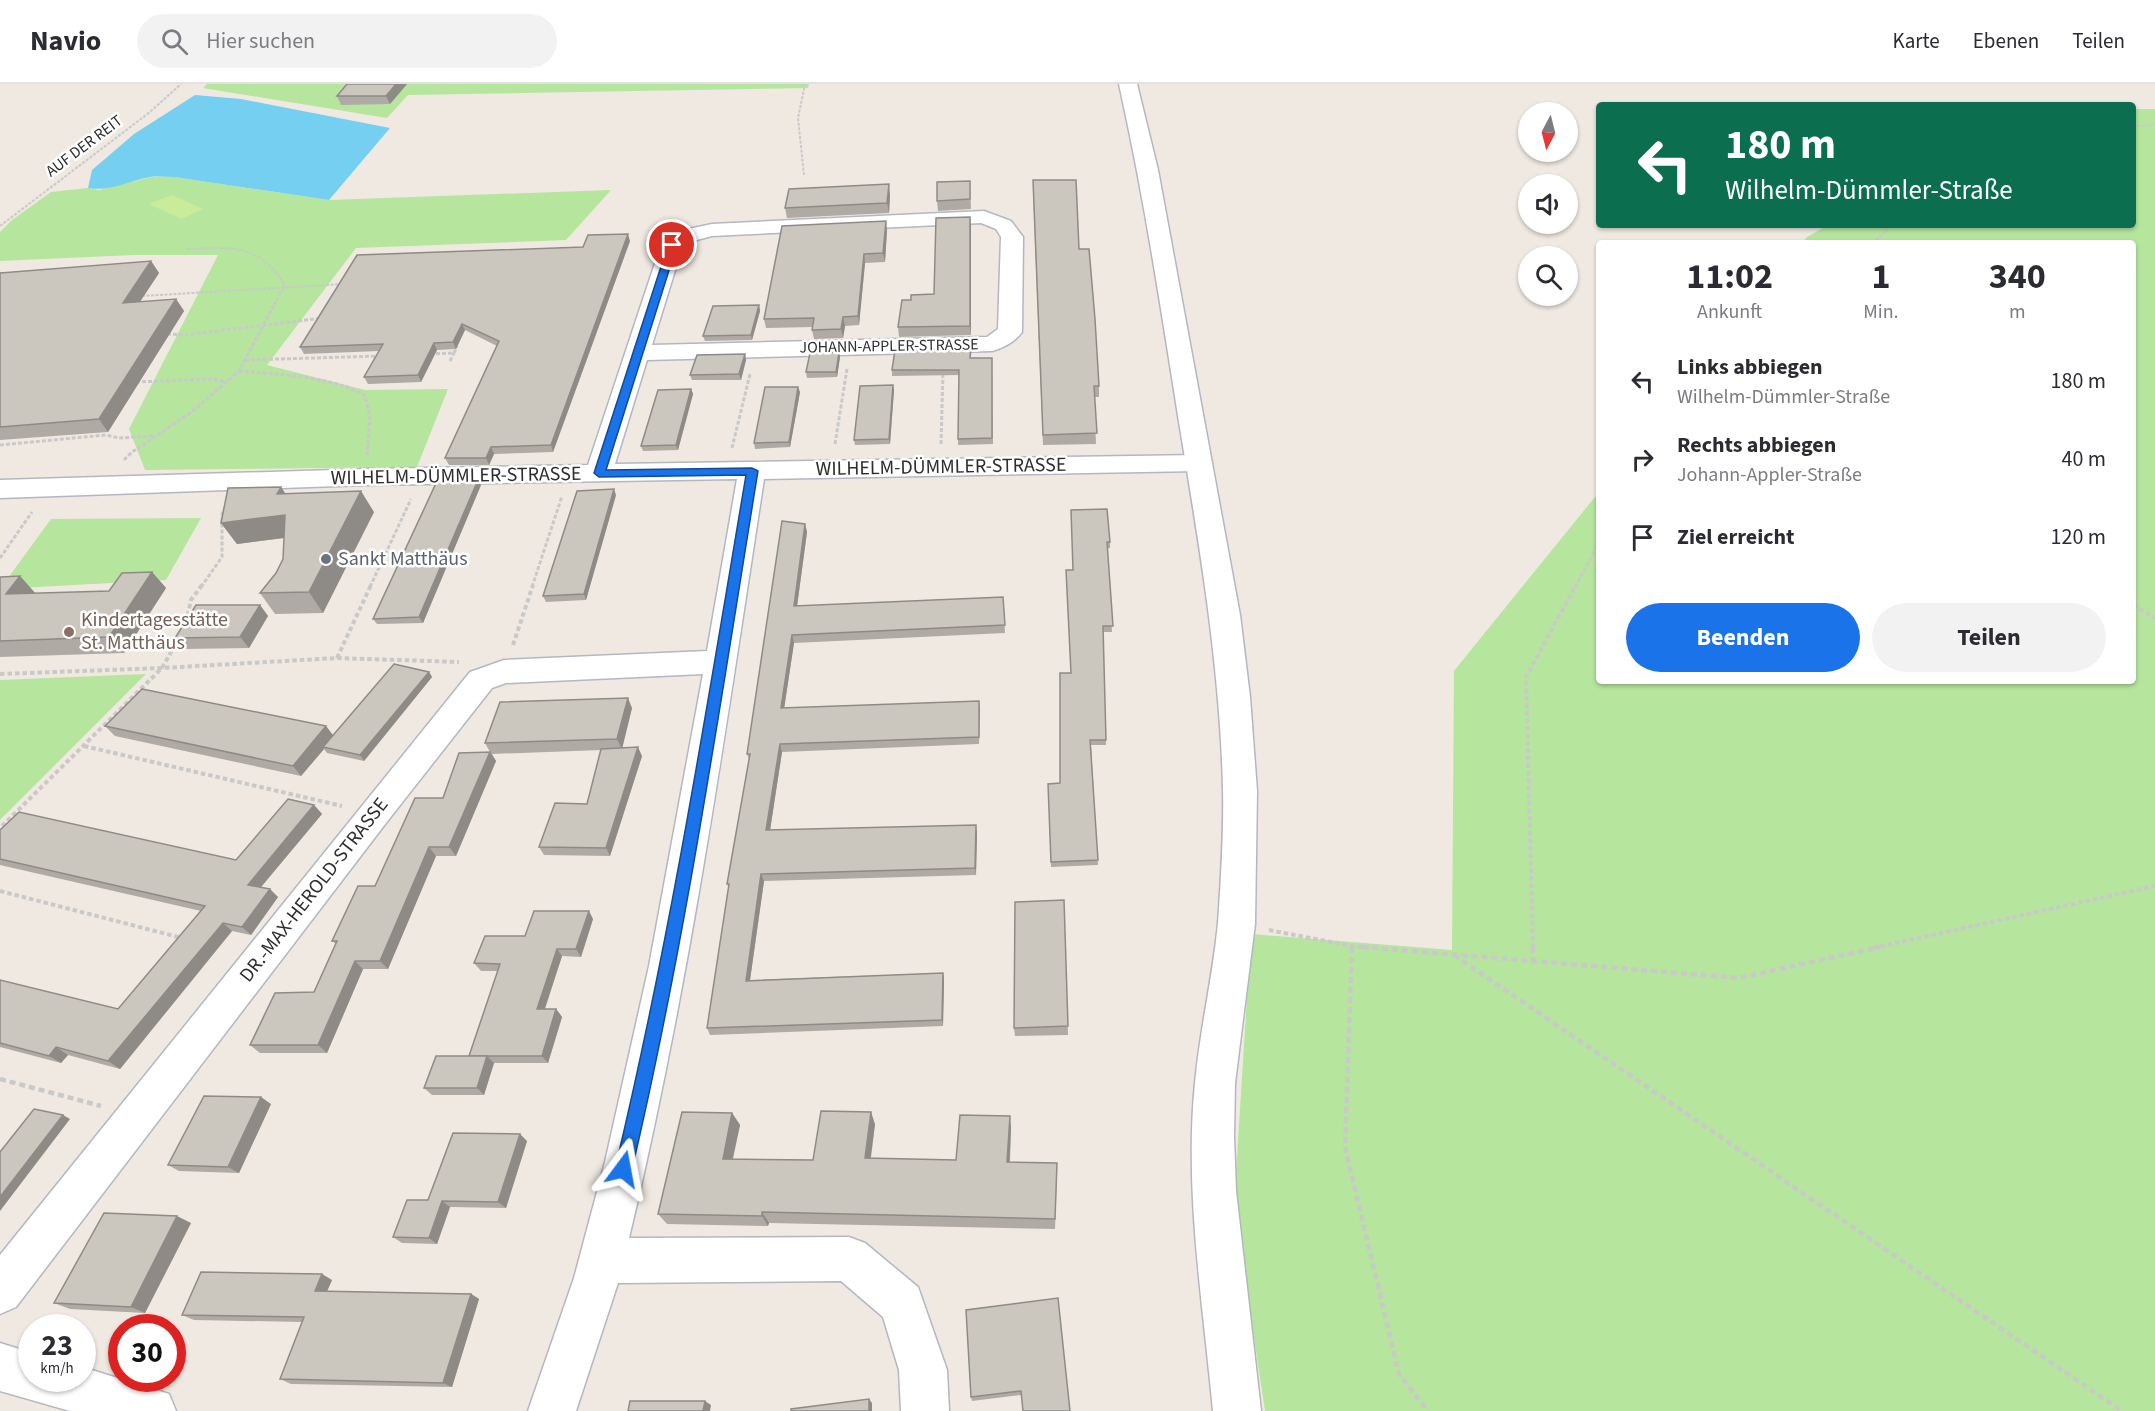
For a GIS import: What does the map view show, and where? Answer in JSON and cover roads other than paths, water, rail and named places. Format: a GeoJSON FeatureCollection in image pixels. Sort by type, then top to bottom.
{"type":"FeatureCollection","features":[{"type":"Feature","properties":{"kind":"street"},"geometry":{"type":"LineString","coordinates":[[1128,84],[1148,170],[1199,463],[1225,615],[1234,697],[1240,791],[1236,924],[1215,1083],[1213,1136],[1214,1191],[1237,1411]]}},
{"type":"Feature","properties":{"kind":"street","name":"JOHANN-APPLER-STRASSE"},"geometry":{"type":"LineString","coordinates":[[599,473],[637,353],[672,245],[682,237],[712,230],[984,217],[1004,225],[1012,237],[1010,332],[992,344],[637,353]]}},
{"type":"Feature","properties":{"kind":"street","name":"WILHELM-DÜMMLER-STRASSE"},"geometry":{"type":"LineString","coordinates":[[0,489],[367,477],[1199,463]]}},
{"type":"Feature","properties":{"kind":"street"},"geometry":{"type":"LineString","coordinates":[[552,1411],[602,1261],[651,1054],[721,662],[739,472]]}},
{"type":"Feature","properties":{"kind":"street","name":"DR.-MAX-HEROLD-STRASSE"},"geometry":{"type":"LineString","coordinates":[[0,1291],[374,813],[493,676],[721,662]]}},
{"type":"Feature","properties":{"kind":"street"},"geometry":{"type":"LineString","coordinates":[[602,1261],[849,1259],[902,1303],[923,1370],[924,1411]]}},
{"type":"Feature","properties":{"kind":"street"},"geometry":{"type":"LineString","coordinates":[[0,1367],[18,1373]]}},
{"type":"Feature","properties":{"kind":"street"},"geometry":{"type":"LineString","coordinates":[[86,1392],[152,1411]]}},
{"type":"Feature","properties":{"kind":"water"},"geometry":{"type":"Polygon","coordinates":[[[195,95],[241,99],[390,128],[329,200],[174,177],[150,177],[104,189],[88,188],[92,170],[134,134],[195,95]]]}},
{"type":"Feature","properties":{"kind":"place","name":"Sankt Matthäus"},"geometry":{"type":"Point","coordinates":[326,559]}},
{"type":"Feature","properties":{"kind":"place","name":"Kindertagesstätte St. Matthäus"},"geometry":{"type":"Point","coordinates":[69,632]}}]}
